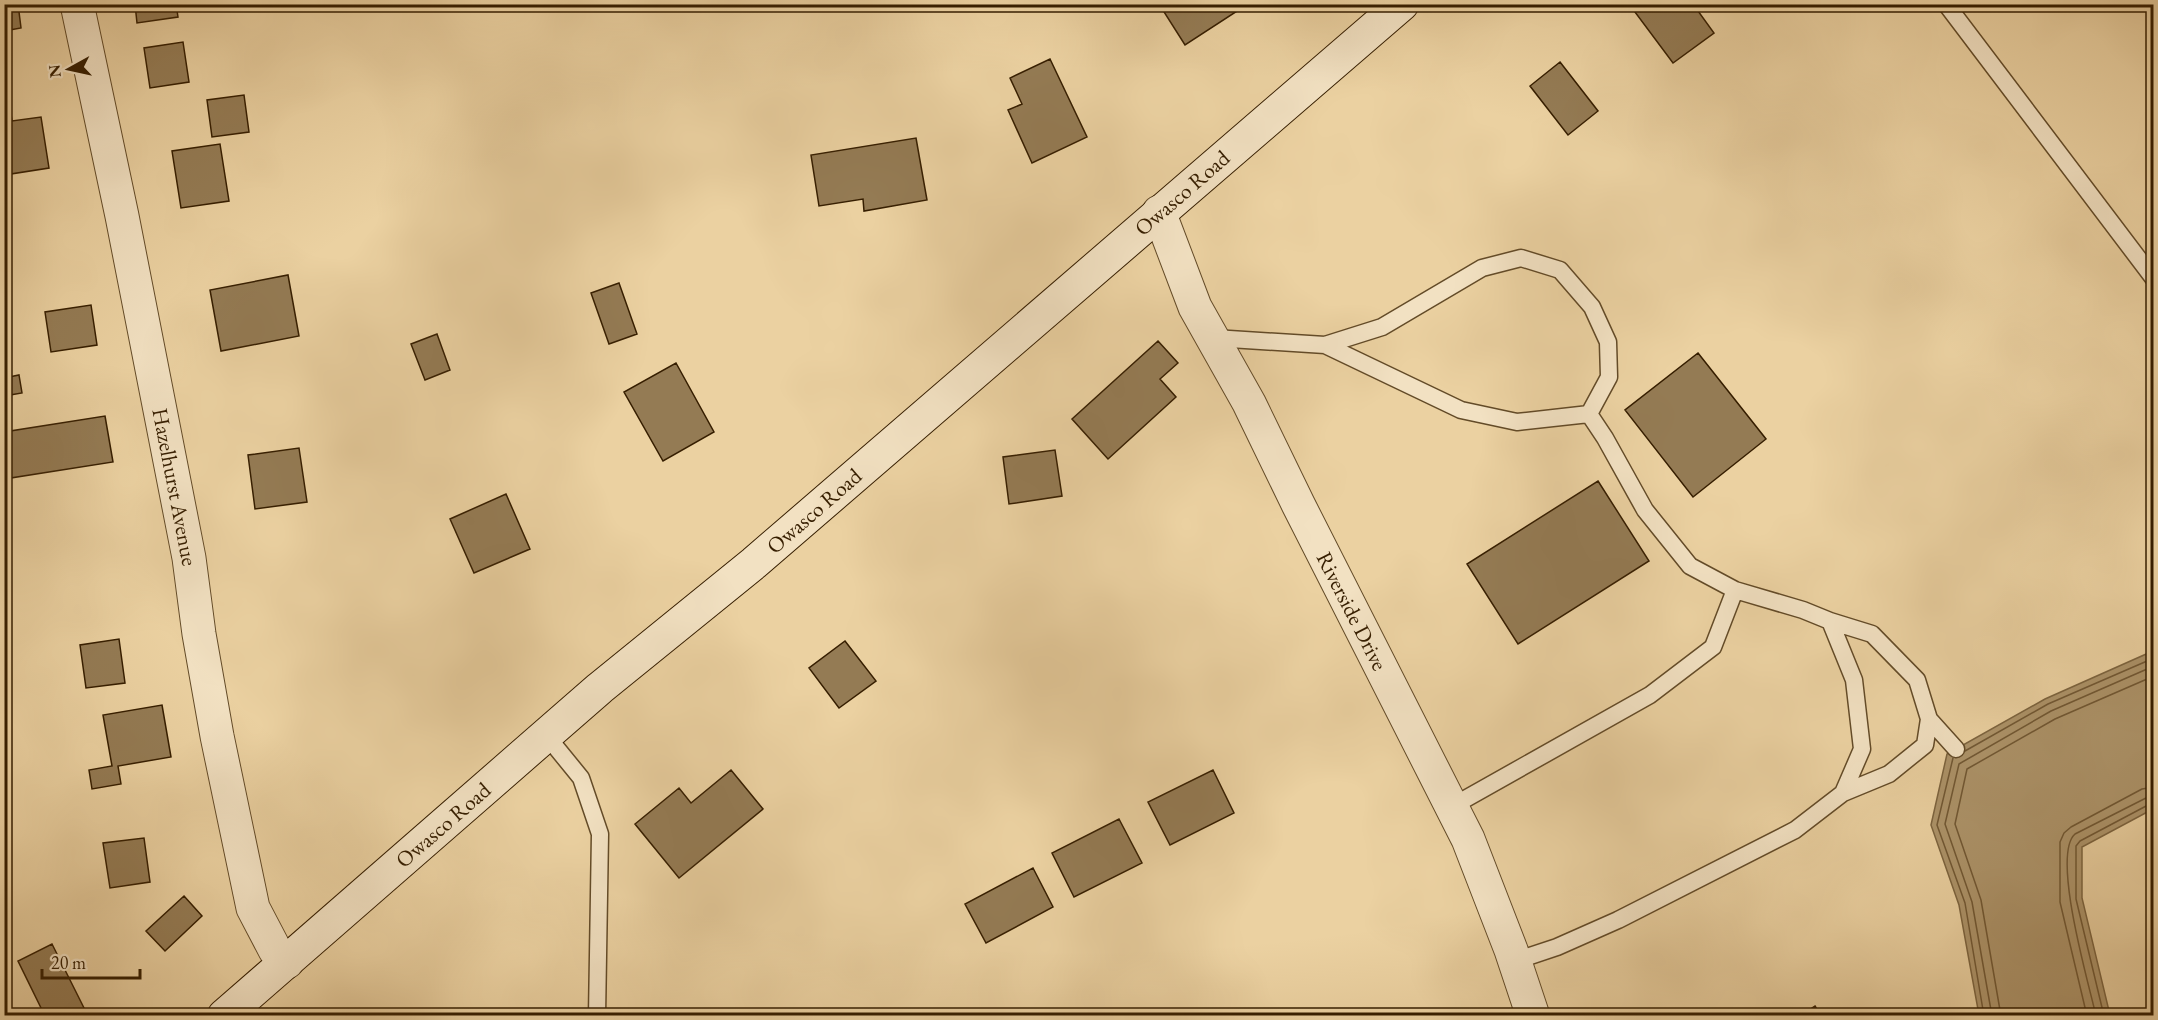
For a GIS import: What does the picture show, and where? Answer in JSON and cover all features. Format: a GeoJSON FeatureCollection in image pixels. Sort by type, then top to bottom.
{"type":"FeatureCollection","features":[{"type":"Feature","properties":{"kind":"street","name":"Hazelhurst Avenue"},"geometry":{"type":"LineString","coordinates":[[77,4],[122,216],[185,535],[215,725],[253,908],[270,941],[287,962]]}},
{"type":"Feature","properties":{"kind":"street","name":"Owasco Road"},"geometry":{"type":"LineString","coordinates":[[224,1016],[600,688],[754,563],[1402,4]]}},
{"type":"Feature","properties":{"kind":"street","name":"Riverside Drive"},"geometry":{"type":"LineString","coordinates":[[1159,212],[1195,307],[1215,338],[1468,839],[1515,961],[1533,1016]]}},
{"type":"Feature","properties":{"kind":"lane"},"geometry":{"type":"LineString","coordinates":[[1946,4],[2154,279]]}},
{"type":"Feature","properties":{"kind":"lane"},"geometry":{"type":"LineString","coordinates":[[1215,338],[1325,345],[1382,327],[1482,267],[1521,258],[1560,270],[1592,307],[1608,342],[1609,377],[1589,414]]}},
{"type":"Feature","properties":{"kind":"lane"},"geometry":{"type":"LineString","coordinates":[[1325,345],[1461,410],[1518,422],[1589,414]]}},
{"type":"Feature","properties":{"kind":"lane"},"geometry":{"type":"LineString","coordinates":[[1589,414],[1645,510],[1690,566],[1735,590],[1872,634],[1917,680],[1929,719],[1956,749]]}},
{"type":"Feature","properties":{"kind":"lane"},"geometry":{"type":"LineString","coordinates":[[1451,807],[1650,695],[1713,647],[1735,590]]}},
{"type":"Feature","properties":{"kind":"lane"},"geometry":{"type":"LineString","coordinates":[[1830,621],[1854,680],[1862,749],[1843,793]]}},
{"type":"Feature","properties":{"kind":"lane"},"geometry":{"type":"LineString","coordinates":[[1515,961],[1557,947],[1618,920],[1795,830],[1843,793],[1889,774],[1925,745],[1929,719]]}},
{"type":"Feature","properties":{"kind":"lane"},"geometry":{"type":"LineString","coordinates":[[546,735],[581,778],[600,834],[597,1016]]}},
{"type":"Feature","properties":{"kind":"water"},"geometry":{"type":"Polygon","coordinates":[[[2153,651],[2153,809],[2082,847],[2082,898],[2110,1015],[1979,1015],[1959,905],[1931,825],[1947,754],[2045,699],[2153,651]]]}},
{"type":"Feature","properties":{"kind":"building"},"geometry":{"type":"Polygon","coordinates":[[[4,4],[18,4],[21,28],[4,31],[4,4]]]}},
{"type":"Feature","properties":{"kind":"building"},"geometry":{"type":"Polygon","coordinates":[[[135,4],[176,4],[178,17],[137,23],[135,4]]]}},
{"type":"Feature","properties":{"kind":"building"},"geometry":{"type":"Polygon","coordinates":[[[1159,4],[1248,4],[1185,45],[1159,4]]]}},
{"type":"Feature","properties":{"kind":"building"},"geometry":{"type":"Polygon","coordinates":[[[1629,4],[1693,4],[1714,33],[1673,63],[1629,4]]]}},
{"type":"Feature","properties":{"kind":"building"},"geometry":{"type":"Polygon","coordinates":[[[183,42],[189,82],[150,88],[144,48],[183,42]]]}},
{"type":"Feature","properties":{"kind":"building"},"geometry":{"type":"Polygon","coordinates":[[[1050,59],[1087,137],[1032,163],[1008,110],[1022,104],[1010,78],[1050,59]]]}},
{"type":"Feature","properties":{"kind":"building"},"geometry":{"type":"Polygon","coordinates":[[[1560,62],[1598,111],[1568,135],[1530,86],[1560,62]]]}},
{"type":"Feature","properties":{"kind":"building"},"geometry":{"type":"Polygon","coordinates":[[[244,95],[249,132],[212,137],[207,100],[244,95]]]}},
{"type":"Feature","properties":{"kind":"building"},"geometry":{"type":"Polygon","coordinates":[[[9,100],[12,121],[41,117],[49,168],[4,175],[4,101],[9,100]]]}},
{"type":"Feature","properties":{"kind":"building"},"geometry":{"type":"Polygon","coordinates":[[[916,138],[927,200],[864,211],[863,199],[819,206],[811,155],[916,138]]]}},
{"type":"Feature","properties":{"kind":"building"},"geometry":{"type":"Polygon","coordinates":[[[220,144],[229,201],[181,208],[172,151],[220,144]]]}},
{"type":"Feature","properties":{"kind":"building"},"geometry":{"type":"Polygon","coordinates":[[[288,275],[299,336],[221,351],[210,290],[288,275]]]}},
{"type":"Feature","properties":{"kind":"building"},"geometry":{"type":"Polygon","coordinates":[[[619,283],[637,334],[609,344],[591,293],[619,283]]]}},
{"type":"Feature","properties":{"kind":"building"},"geometry":{"type":"Polygon","coordinates":[[[91,305],[97,345],[51,352],[45,312],[91,305]]]}},
{"type":"Feature","properties":{"kind":"building"},"geometry":{"type":"Polygon","coordinates":[[[437,334],[450,370],[425,380],[411,344],[437,334]]]}},
{"type":"Feature","properties":{"kind":"building"},"geometry":{"type":"Polygon","coordinates":[[[1158,341],[1178,363],[1160,379],[1176,397],[1108,459],[1072,419],[1158,341]]]}},
{"type":"Feature","properties":{"kind":"building"},"geometry":{"type":"Polygon","coordinates":[[[1698,353],[1766,439],[1693,497],[1625,410],[1698,353]]]}},
{"type":"Feature","properties":{"kind":"building"},"geometry":{"type":"Polygon","coordinates":[[[676,363],[714,432],[663,461],[624,392],[676,363]]]}},
{"type":"Feature","properties":{"kind":"building"},"geometry":{"type":"Polygon","coordinates":[[[19,375],[22,393],[4,396],[4,378],[19,375]]]}},
{"type":"Feature","properties":{"kind":"building"},"geometry":{"type":"Polygon","coordinates":[[[105,416],[113,462],[4,479],[4,432],[105,416]]]}},
{"type":"Feature","properties":{"kind":"building"},"geometry":{"type":"Polygon","coordinates":[[[299,448],[307,502],[255,509],[248,455],[299,448]]]}},
{"type":"Feature","properties":{"kind":"building"},"geometry":{"type":"Polygon","coordinates":[[[1055,450],[1062,496],[1009,504],[1003,457],[1055,450]]]}},
{"type":"Feature","properties":{"kind":"building"},"geometry":{"type":"Polygon","coordinates":[[[1598,481],[1649,561],[1518,644],[1467,564],[1598,481]]]}},
{"type":"Feature","properties":{"kind":"building"},"geometry":{"type":"Polygon","coordinates":[[[506,494],[530,549],[474,573],[450,519],[506,494]]]}},
{"type":"Feature","properties":{"kind":"building"},"geometry":{"type":"Polygon","coordinates":[[[119,639],[125,683],[86,688],[80,645],[119,639]]]}},
{"type":"Feature","properties":{"kind":"building"},"geometry":{"type":"Polygon","coordinates":[[[845,641],[876,681],[839,708],[809,668],[845,641]]]}},
{"type":"Feature","properties":{"kind":"building"},"geometry":{"type":"Polygon","coordinates":[[[162,705],[171,757],[118,766],[121,784],[92,789],[89,770],[112,766],[103,715],[162,705]]]}},
{"type":"Feature","properties":{"kind":"building"},"geometry":{"type":"Polygon","coordinates":[[[731,770],[763,809],[679,878],[635,824],[679,788],[691,803],[731,770]]]}},
{"type":"Feature","properties":{"kind":"building"},"geometry":{"type":"Polygon","coordinates":[[[1213,770],[1234,813],[1170,845],[1148,802],[1213,770]]]}},
{"type":"Feature","properties":{"kind":"building"},"geometry":{"type":"Polygon","coordinates":[[[1119,819],[1142,863],[1074,897],[1052,853],[1119,819]]]}},
{"type":"Feature","properties":{"kind":"building"},"geometry":{"type":"Polygon","coordinates":[[[144,838],[150,882],[110,888],[103,843],[144,838]]]}},
{"type":"Feature","properties":{"kind":"building"},"geometry":{"type":"Polygon","coordinates":[[[1033,868],[1053,907],[986,943],[965,904],[1033,868]]]}},
{"type":"Feature","properties":{"kind":"building"},"geometry":{"type":"Polygon","coordinates":[[[184,896],[202,916],[165,951],[146,931],[184,896]]]}},
{"type":"Feature","properties":{"kind":"building"},"geometry":{"type":"Polygon","coordinates":[[[52,944],[88,1016],[45,1016],[18,961],[52,944]]]}},
{"type":"Feature","properties":{"kind":"building"},"geometry":{"type":"Polygon","coordinates":[[[1815,1006],[1821,1016],[1800,1016],[1815,1006]]]}}]}
